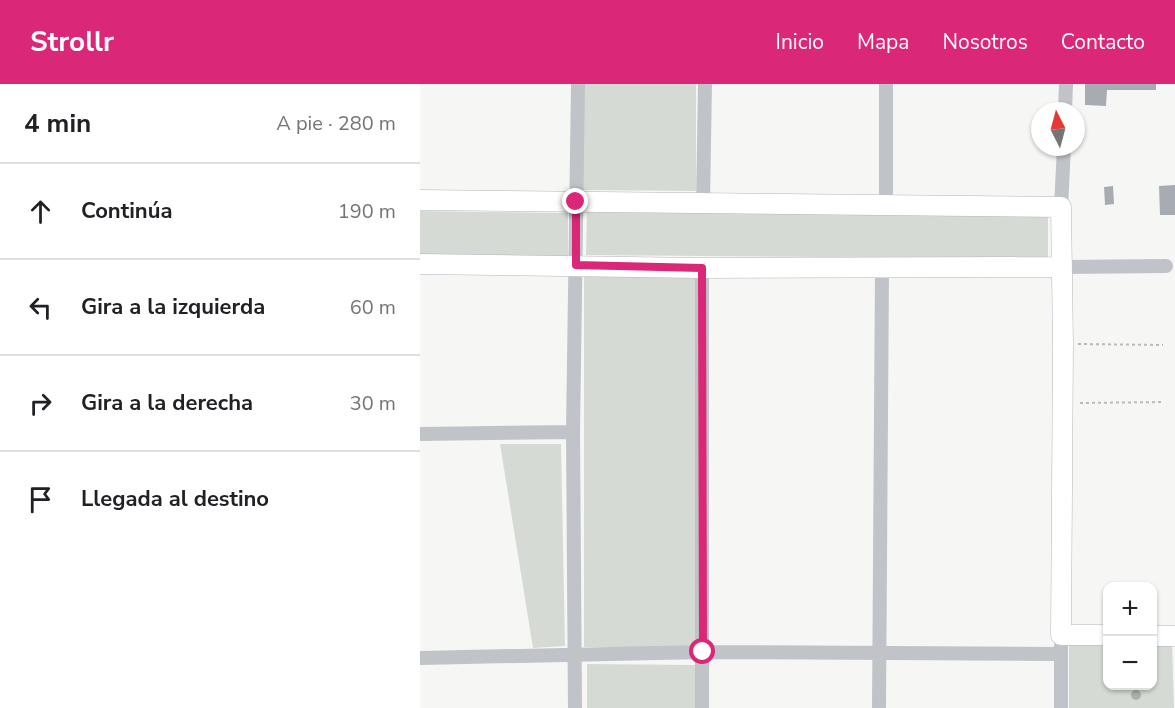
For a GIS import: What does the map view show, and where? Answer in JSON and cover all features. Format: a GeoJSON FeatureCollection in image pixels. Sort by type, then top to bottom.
{"type":"FeatureCollection","features":[{"type":"Feature","properties":{"kind":"main road"},"geometry":{"type":"LineString","coordinates":[[420,200],[1061,207],[1063,344],[1061,645],[1103,636]]}},
{"type":"Feature","properties":{"kind":"main road"},"geometry":{"type":"LineString","coordinates":[[420,264],[702,268],[1062,267]]}},
{"type":"Feature","properties":{"kind":"main road"},"geometry":{"type":"LineString","coordinates":[[1157,636],[1175,636]]}},
{"type":"Feature","properties":{"kind":"street"},"geometry":{"type":"LineString","coordinates":[[575,708],[573,432],[578,84]]}},
{"type":"Feature","properties":{"kind":"street"},"geometry":{"type":"LineString","coordinates":[[703,203],[705,84]]}},
{"type":"Feature","properties":{"kind":"street"},"geometry":{"type":"LineString","coordinates":[[886,84],[886,204]]}},
{"type":"Feature","properties":{"kind":"street"},"geometry":{"type":"LineString","coordinates":[[1065,102],[1066,84]]}},
{"type":"Feature","properties":{"kind":"street"},"geometry":{"type":"LineString","coordinates":[[1061,207],[1064,156]]}},
{"type":"Feature","properties":{"kind":"street"},"geometry":{"type":"LineString","coordinates":[[1062,267],[1166,266]]}},
{"type":"Feature","properties":{"kind":"street"},"geometry":{"type":"LineString","coordinates":[[702,268],[702,708]]}},
{"type":"Feature","properties":{"kind":"street"},"geometry":{"type":"LineString","coordinates":[[879,708],[882,268]]}},
{"type":"Feature","properties":{"kind":"street"},"geometry":{"type":"LineString","coordinates":[[420,434],[573,432]]}},
{"type":"Feature","properties":{"kind":"street"},"geometry":{"type":"LineString","coordinates":[[420,658],[703,652],[879,653],[1061,645],[1061,708]]}},
{"type":"Feature","properties":{"kind":"path"},"geometry":{"type":"LineString","coordinates":[[1063,344],[1164,345]]}},
{"type":"Feature","properties":{"kind":"path"},"geometry":{"type":"LineString","coordinates":[[1062,403],[1164,402]]}},
{"type":"Feature","properties":{"kind":"shaded area"},"geometry":{"type":"Polygon","coordinates":[[[582,84],[696,84],[696,191],[581,190],[582,84]]]}},
{"type":"Feature","properties":{"kind":"shaded area"},"geometry":{"type":"Polygon","coordinates":[[[420,211],[568,213],[568,257],[420,255],[420,211]]]}},
{"type":"Feature","properties":{"kind":"shaded area"},"geometry":{"type":"Polygon","coordinates":[[[587,212],[1048,215],[1048,259],[586,255],[587,212]]]}},
{"type":"Feature","properties":{"kind":"shaded area"},"geometry":{"type":"Polygon","coordinates":[[[584,275],[695,275],[695,647],[584,647],[584,275]]]}},
{"type":"Feature","properties":{"kind":"shaded area"},"geometry":{"type":"Polygon","coordinates":[[[500,444],[561,444],[565,646],[533,648],[500,444]]]}},
{"type":"Feature","properties":{"kind":"shaded area"},"geometry":{"type":"Polygon","coordinates":[[[1103,640],[1103,690],[1157,690],[1157,641],[1172,641],[1174,708],[1069,708],[1069,644],[1103,640]]]}},
{"type":"Feature","properties":{"kind":"shaded area"},"geometry":{"type":"Polygon","coordinates":[[[587,664],[695,665],[695,708],[587,708],[587,664]]]}},
{"type":"Feature","properties":{"kind":"building"},"geometry":{"type":"Polygon","coordinates":[[[1085,84],[1156,84],[1156,90],[1107,90],[1106,106],[1085,105],[1085,84]]]}},
{"type":"Feature","properties":{"kind":"building"},"geometry":{"type":"Polygon","coordinates":[[[1175,185],[1175,215],[1160,215],[1159,186],[1175,185]]]}},
{"type":"Feature","properties":{"kind":"building"},"geometry":{"type":"Polygon","coordinates":[[[1113,186],[1114,204],[1105,205],[1104,187],[1113,186]]]}},
{"type":"Feature","properties":{"kind":"route"},"geometry":{"type":"LineString","coordinates":[[576,202],[576,265],[702,268],[703,652]]}}]}
